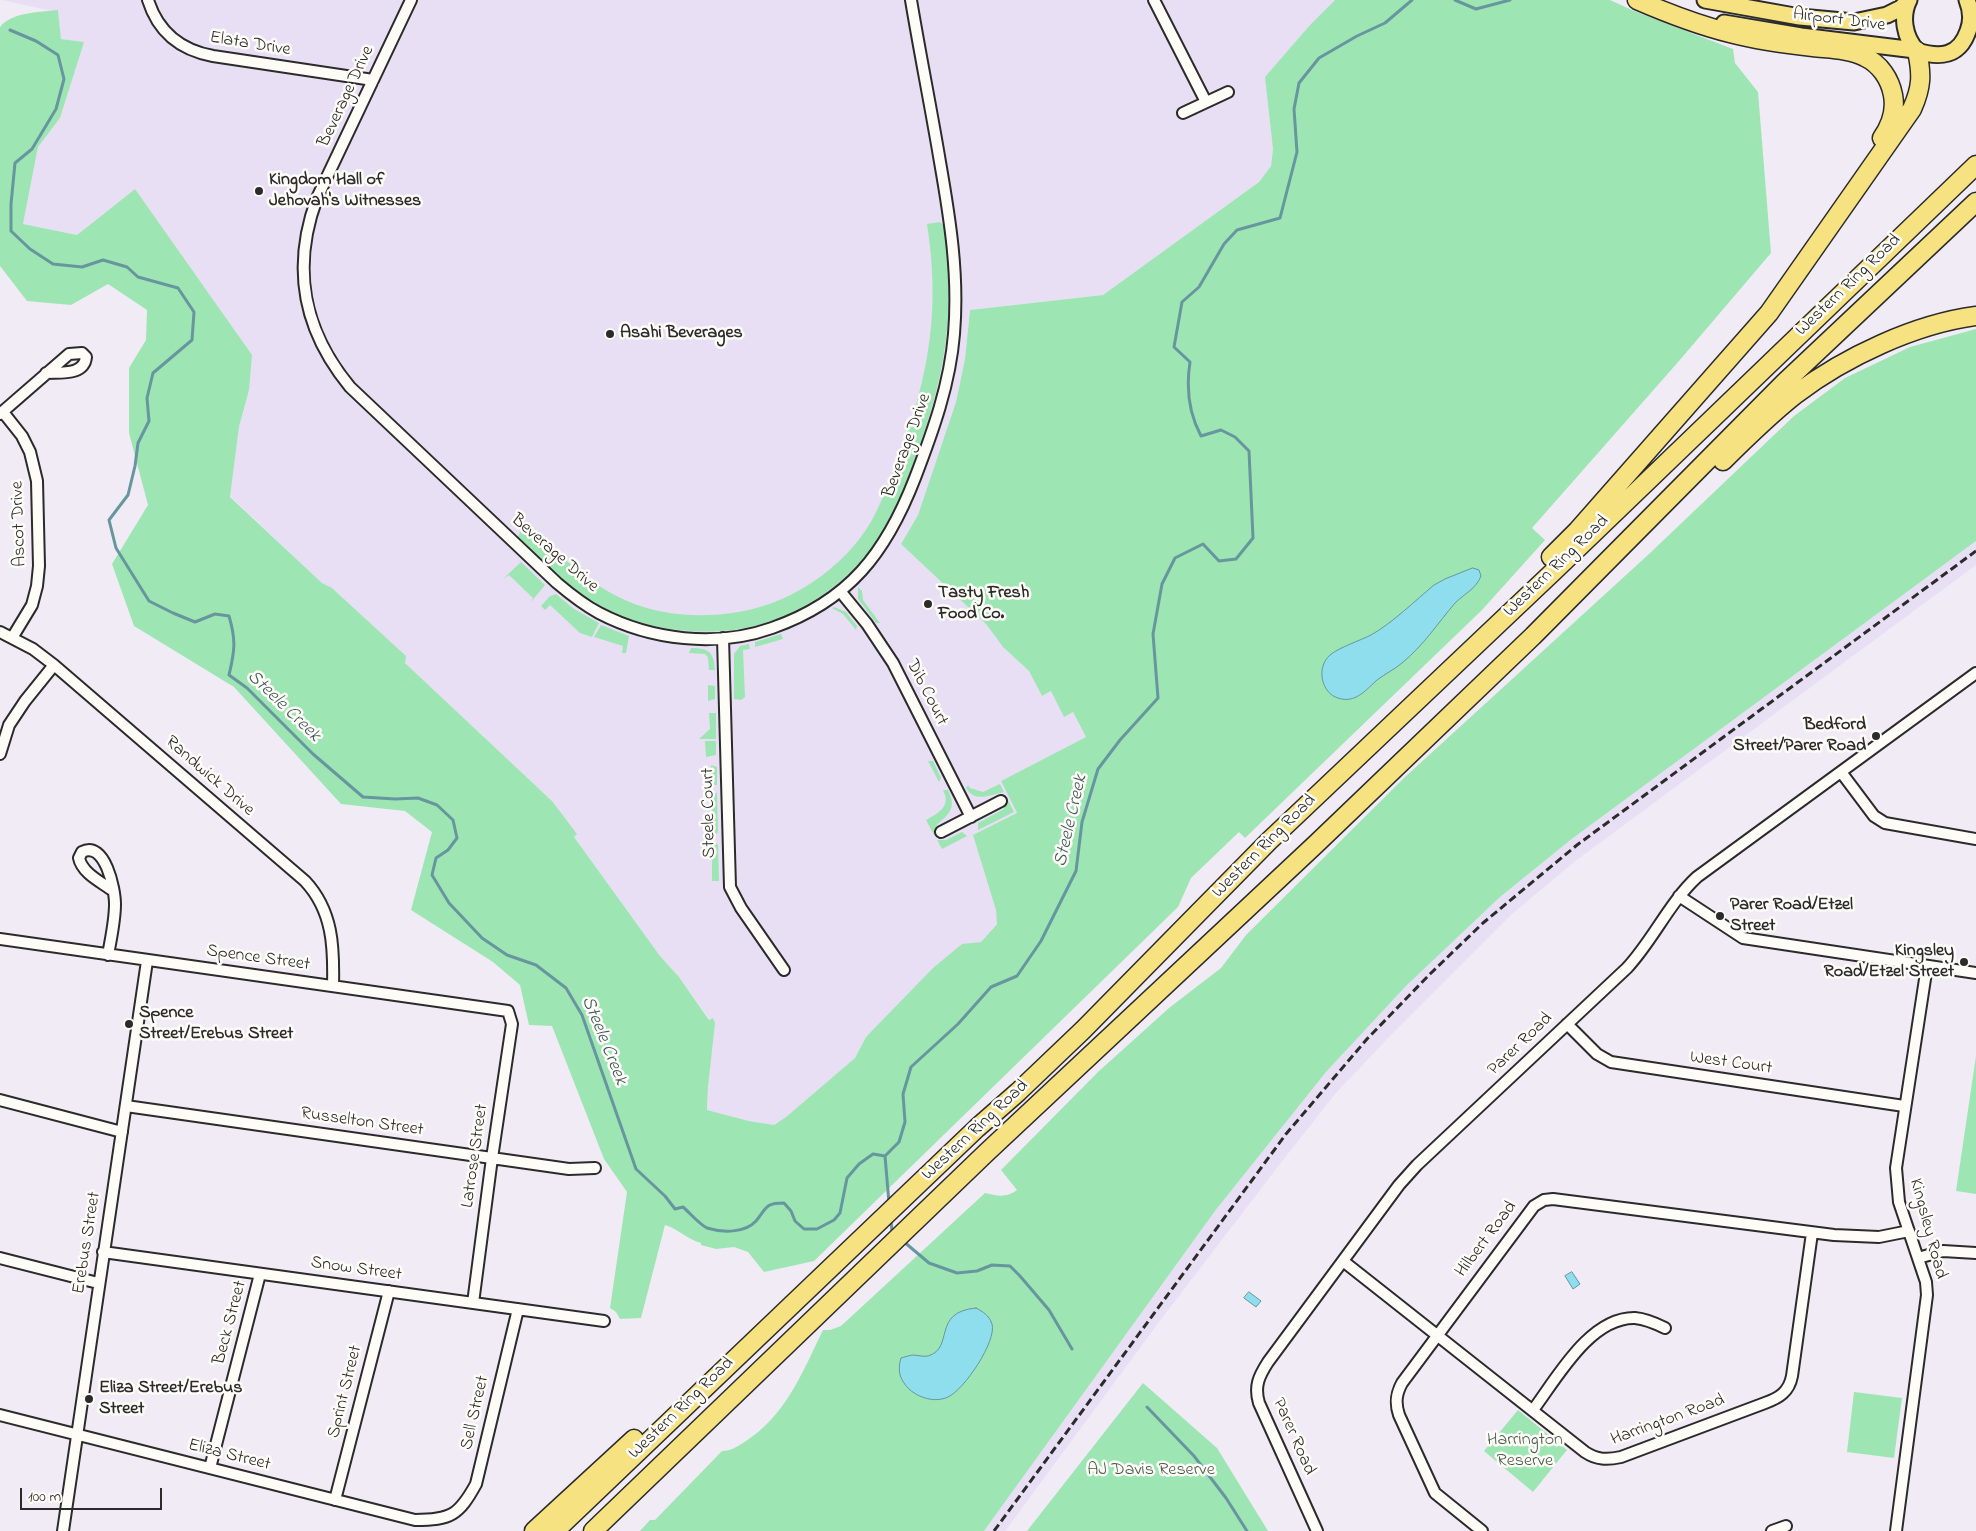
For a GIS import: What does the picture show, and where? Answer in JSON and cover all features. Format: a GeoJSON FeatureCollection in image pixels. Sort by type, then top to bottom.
{"type":"FeatureCollection","features":[{"type":"Feature","properties":{"kind":"highway"},"geometry":{"type":"LineString","coordinates":[[1637,0],[1666,13],[1730,33],[1856,53],[1870,60],[1883,72],[1892,89],[1894,100],[1891,122],[1828,228]]}},
{"type":"Feature","properties":{"kind":"highway"},"geometry":{"type":"LineString","coordinates":[[1269,841],[1578,530],[1769,313],[1912,109],[1921,80],[1921,70],[1916,50]]}},
{"type":"Feature","properties":{"kind":"highway","name":"Western Ring Road"},"geometry":{"type":"LineString","coordinates":[[555,1531],[977,1128],[1083,1030],[1269,841],[1554,571],[1976,164]]}},
{"type":"Feature","properties":{"kind":"highway","name":"Western Ring Road"},"geometry":{"type":"LineString","coordinates":[[593,1531],[986,1153],[1316,844],[1532,636],[1784,383],[1976,202]]}},
{"type":"Feature","properties":{"kind":"highway"},"geometry":{"type":"LineString","coordinates":[[1532,636],[1595,585],[1726,457],[1795,395],[1820,378],[1888,342],[1943,323],[1976,316]]}},
{"type":"Feature","properties":{"kind":"highway"},"geometry":{"type":"LineString","coordinates":[[534,1531],[701,1378],[819,1278]]}},
{"type":"Feature","properties":{"kind":"highway"},"geometry":{"type":"LineString","coordinates":[[610,1531],[684,1457],[828,1304]]}},
{"type":"Feature","properties":{"kind":"main road","name":"Airport Drive"},"geometry":{"type":"LineString","coordinates":[[1642,0],[1701,18],[1759,30],[1916,50],[1933,54],[1954,52]]}},
{"type":"Feature","properties":{"kind":"main road","name":"Airport Drive"},"geometry":{"type":"LineString","coordinates":[[1705,0],[1800,17],[1854,22],[1887,15],[1901,8],[1909,0]]}},
{"type":"Feature","properties":{"kind":"main road"},"geometry":{"type":"LineString","coordinates":[[1909,0],[1904,18],[1908,37],[1916,50]]}},
{"type":"Feature","properties":{"kind":"main road"},"geometry":{"type":"LineString","coordinates":[[1954,52],[1962,44],[1970,25],[1970,12],[1967,0]]}},
{"type":"Feature","properties":{"kind":"main road"},"geometry":{"type":"LineString","coordinates":[[1954,52],[1976,47]]}},
{"type":"Feature","properties":{"kind":"street","name":"Elata Drive"},"geometry":{"type":"LineString","coordinates":[[148,0],[161,26],[173,40],[191,51],[373,80]]}},
{"type":"Feature","properties":{"kind":"street","name":"Beverage Drive"},"geometry":{"type":"LineString","coordinates":[[411,0],[317,198],[307,228],[303,273],[306,300],[317,335],[326,354],[356,392],[577,600],[598,612],[641,630],[680,638],[723,638],[764,631],[816,608],[840,591],[875,556],[889,536],[899,516],[941,405],[954,336],[956,278],[954,250],[911,0]]}},
{"type":"Feature","properties":{"kind":"street"},"geometry":{"type":"LineString","coordinates":[[1154,0],[1206,102]]}},
{"type":"Feature","properties":{"kind":"street"},"geometry":{"type":"LineString","coordinates":[[1183,113],[1228,92]]}},
{"type":"Feature","properties":{"kind":"street"},"geometry":{"type":"LineString","coordinates":[[1,413],[46,373]]}},
{"type":"Feature","properties":{"kind":"street","name":"Ascot Drive"},"geometry":{"type":"LineString","coordinates":[[1,413],[22,436],[30,452],[37,482],[39,566],[37,586],[32,605],[12,638]]}},
{"type":"Feature","properties":{"kind":"street","name":"Dib Court"},"geometry":{"type":"LineString","coordinates":[[840,591],[867,624],[893,663],[971,818]]}},
{"type":"Feature","properties":{"kind":"street","name":"Randwick Drive"},"geometry":{"type":"LineString","coordinates":[[0,632],[33,649],[54,665],[312,888],[324,910],[331,930],[334,953],[333,986]]}},
{"type":"Feature","properties":{"kind":"street","name":"Steele Court"},"geometry":{"type":"LineString","coordinates":[[723,638],[730,887],[741,908],[784,970]]}},
{"type":"Feature","properties":{"kind":"street"},"geometry":{"type":"LineString","coordinates":[[0,754],[9,725],[25,701],[54,665]]}},
{"type":"Feature","properties":{"kind":"street","name":"Parer Road"},"geometry":{"type":"LineString","coordinates":[[1318,1531],[1262,1410],[1256,1387],[1258,1379],[1268,1362],[1407,1176],[1632,962],[1680,896],[1697,877],[1976,673]]}},
{"type":"Feature","properties":{"kind":"street"},"geometry":{"type":"LineString","coordinates":[[1840,772],[1874,816],[1886,824],[1976,839]]}},
{"type":"Feature","properties":{"kind":"street"},"geometry":{"type":"LineString","coordinates":[[941,832],[1001,802]]}},
{"type":"Feature","properties":{"kind":"street"},"geometry":{"type":"LineString","coordinates":[[108,955],[115,911],[115,898],[112,890]]}},
{"type":"Feature","properties":{"kind":"street"},"geometry":{"type":"LineString","coordinates":[[1680,896],[1743,938],[1976,973]]}},
{"type":"Feature","properties":{"kind":"street","name":"Spence Street"},"geometry":{"type":"LineString","coordinates":[[0,939],[505,1010],[510,1014]]}},
{"type":"Feature","properties":{"kind":"street","name":"Erebus Street"},"geometry":{"type":"LineString","coordinates":[[63,1531],[98,1283],[147,961]]}},
{"type":"Feature","properties":{"kind":"street","name":"Kingsley Road"},"geometry":{"type":"LineString","coordinates":[[1896,1531],[1927,1295],[1926,1282],[1899,1202],[1896,1178],[1904,1106],[1927,966]]}},
{"type":"Feature","properties":{"kind":"street","name":"Latrose Street"},"geometry":{"type":"LineString","coordinates":[[473,1303],[512,1024],[510,1014]]}},
{"type":"Feature","properties":{"kind":"street","name":"West Court"},"geometry":{"type":"LineString","coordinates":[[1567,1024],[1597,1054],[1611,1062],[1904,1106]]}},
{"type":"Feature","properties":{"kind":"street"},"geometry":{"type":"LineString","coordinates":[[0,1100],[122,1132]]}},
{"type":"Feature","properties":{"kind":"street","name":"Russelton Street"},"geometry":{"type":"LineString","coordinates":[[126,1106],[569,1169],[595,1168]]}},
{"type":"Feature","properties":{"kind":"street","name":"Hilbert Road"},"geometry":{"type":"LineString","coordinates":[[1482,1531],[1435,1493],[1397,1409],[1396,1399],[1399,1389],[1437,1335],[1529,1210],[1539,1202],[1548,1199],[1812,1233],[1879,1237],[1909,1231]]}},
{"type":"Feature","properties":{"kind":"street","name":"Harrington Road"},"geometry":{"type":"LineString","coordinates":[[1342,1262],[1590,1455],[1609,1459],[1621,1457],[1778,1398],[1786,1392],[1791,1381],[1812,1233]]}},
{"type":"Feature","properties":{"kind":"street"},"geometry":{"type":"LineString","coordinates":[[1918,1258],[1943,1251],[1976,1253]]}},
{"type":"Feature","properties":{"kind":"street","name":"Snow Street"},"geometry":{"type":"LineString","coordinates":[[103,1252],[604,1321]]}},
{"type":"Feature","properties":{"kind":"street"},"geometry":{"type":"LineString","coordinates":[[0,1258],[98,1283]]}},
{"type":"Feature","properties":{"kind":"street","name":"Beck Street"},"geometry":{"type":"LineString","coordinates":[[210,1468],[260,1274]]}},
{"type":"Feature","properties":{"kind":"street","name":"Sprint Street"},"geometry":{"type":"LineString","coordinates":[[335,1500],[389,1291]]}},
{"type":"Feature","properties":{"kind":"street","name":"Sell Street"},"geometry":{"type":"LineString","coordinates":[[450,1516],[466,1503],[476,1484],[518,1309]]}},
{"type":"Feature","properties":{"kind":"street"},"geometry":{"type":"LineString","coordinates":[[1533,1410],[1582,1345],[1607,1324],[1635,1318],[1647,1320],[1664,1328]]}},
{"type":"Feature","properties":{"kind":"street","name":"Eliza Street"},"geometry":{"type":"LineString","coordinates":[[0,1415],[416,1520],[436,1520],[450,1516]]}},
{"type":"Feature","properties":{"kind":"street"},"geometry":{"type":"LineString","coordinates":[[1772,1531],[1786,1526]]}},
{"type":"Feature","properties":{"kind":"shaded area"},"geometry":{"type":"Polygon","coordinates":[[[2,0],[1335,0],[1310,25],[1266,77],[1273,149],[1271,166],[1259,182],[1103,295],[970,310],[965,359],[956,402],[918,515],[901,544],[986,624],[1003,647],[1029,671],[1042,696],[1051,691],[1073,712],[1086,737],[1001,781],[1017,813],[996,910],[997,923],[981,942],[866,1037],[855,1058],[786,1117],[774,1125],[749,1121],[707,1110],[712,1019],[710,1020],[679,977],[660,956],[574,837],[576,834],[552,801],[405,663],[405,656],[332,588],[322,583],[230,496],[239,427],[249,390],[135,189],[77,235],[23,224],[38,147],[60,118],[83,42],[61,39],[58,10],[52,11],[2,0]]]}},
{"type":"Feature","properties":{"kind":"shaded area"},"geometry":{"type":"Polygon","coordinates":[[[1976,541],[1976,565],[1574,862],[1512,914],[1336,1093],[1159,1322],[1005,1531],[984,1531],[1215,1211],[1326,1072],[1406,986],[1500,897],[1573,838],[1976,541]]]}},
{"type":"Feature","properties":{"kind":"green space"},"geometry":{"type":"Polygon","coordinates":[[[1335,0],[1610,0],[1733,49],[1735,63],[1758,92],[1771,253],[1532,528],[1545,540],[1482,610],[1245,838],[1239,832],[1191,878],[1178,907],[814,1261],[764,1272],[748,1252],[734,1247],[716,1249],[701,1245],[701,1243],[665,1225],[641,1318],[620,1319],[616,1312],[610,1308],[627,1192],[604,1159],[552,1026],[529,1025],[520,985],[493,962],[411,910],[432,832],[405,811],[341,804],[234,687],[134,626],[112,564],[148,505],[129,433],[129,368],[146,340],[147,310],[108,284],[71,305],[27,301],[0,266],[0,27],[12,18],[35,12],[58,10],[61,39],[84,42],[60,118],[38,147],[23,224],[77,235],[135,189],[252,355],[249,390],[239,427],[230,497],[322,583],[332,588],[406,656],[405,663],[552,801],[577,834],[574,837],[660,956],[679,977],[709,1020],[713,1018],[715,1023],[707,1110],[749,1121],[774,1125],[855,1058],[866,1037],[933,968],[962,944],[981,942],[997,924],[996,910],[973,835],[1017,813],[1001,781],[1086,737],[1073,712],[1064,717],[1051,691],[1042,696],[1029,671],[1003,647],[986,624],[901,544],[918,515],[956,402],[965,359],[970,310],[1103,295],[1259,182],[1271,166],[1273,149],[1265,77],[1310,25],[1335,0]]]}},
{"type":"Feature","properties":{"kind":"green space"},"geometry":{"type":"Polygon","coordinates":[[[940,222],[943,225],[949,286],[946,343],[941,372],[925,429],[898,505],[884,531],[870,551],[853,569],[815,600],[794,612],[747,628],[706,632],[655,626],[623,616],[582,595],[562,580],[518,537],[524,521],[571,565],[610,593],[638,605],[677,614],[705,615],[753,609],[794,593],[830,569],[860,538],[872,520],[888,485],[911,421],[930,339],[932,283],[927,224],[940,222]]]}},
{"type":"Feature","properties":{"kind":"green space"},"geometry":{"type":"Polygon","coordinates":[[[1976,329],[1976,541],[1573,838],[1500,897],[1406,986],[1326,1072],[1215,1211],[984,1531],[640,1531],[650,1520],[655,1520],[722,1451],[731,1450],[743,1443],[771,1420],[782,1407],[800,1378],[823,1330],[830,1330],[841,1326],[985,1193],[1002,1196],[1017,1190],[1001,1170],[1098,1072],[1169,1008],[1221,968],[1246,935],[1405,777],[1649,554],[1794,416],[1845,378],[1910,347],[1976,329]]]}},
{"type":"Feature","properties":{"kind":"green space"},"geometry":{"type":"Polygon","coordinates":[[[521,562],[545,585],[530,603],[533,598],[509,575],[503,579],[521,562]]]}},
{"type":"Feature","properties":{"kind":"green space"},"geometry":{"type":"Polygon","coordinates":[[[858,587],[862,591],[863,600],[880,623],[876,623],[858,599],[858,587]]]}},
{"type":"Feature","properties":{"kind":"green space"},"geometry":{"type":"Polygon","coordinates":[[[556,594],[574,609],[599,623],[592,637],[580,633],[550,605],[545,610],[541,606],[550,596],[556,594]]]}},
{"type":"Feature","properties":{"kind":"green space"},"geometry":{"type":"Polygon","coordinates":[[[834,607],[846,612],[857,626],[856,630],[843,614],[832,608],[834,607]]]}},
{"type":"Feature","properties":{"kind":"green space"},"geometry":{"type":"Polygon","coordinates":[[[601,625],[629,636],[626,653],[622,653],[623,646],[594,637],[601,625]]]}},
{"type":"Feature","properties":{"kind":"green space"},"geometry":{"type":"Polygon","coordinates":[[[781,634],[783,639],[755,647],[755,642],[781,634]]]}},
{"type":"Feature","properties":{"kind":"green space"},"geometry":{"type":"Polygon","coordinates":[[[749,644],[750,649],[743,650],[745,697],[741,700],[734,699],[734,654],[740,646],[749,644]]]}},
{"type":"Feature","properties":{"kind":"green space"},"geometry":{"type":"Polygon","coordinates":[[[691,648],[709,652],[712,655],[715,670],[709,670],[708,657],[705,654],[689,653],[691,648]]]}},
{"type":"Feature","properties":{"kind":"green space"},"geometry":{"type":"Polygon","coordinates":[[[708,685],[715,686],[715,699],[708,701],[708,685]]]}},
{"type":"Feature","properties":{"kind":"green space"},"geometry":{"type":"Polygon","coordinates":[[[709,713],[716,713],[716,739],[699,739],[710,729],[709,713]]]}},
{"type":"Feature","properties":{"kind":"green space"},"geometry":{"type":"Polygon","coordinates":[[[705,741],[716,741],[716,755],[706,757],[705,741]]]}},
{"type":"Feature","properties":{"kind":"green space"},"geometry":{"type":"Polygon","coordinates":[[[928,761],[933,761],[941,778],[939,782],[928,761]]]}},
{"type":"Feature","properties":{"kind":"green space"},"geometry":{"type":"Polygon","coordinates":[[[711,765],[717,767],[717,785],[711,785],[711,765]]]}},
{"type":"Feature","properties":{"kind":"green space"},"geometry":{"type":"Polygon","coordinates":[[[1000,784],[1004,792],[983,797],[970,793],[966,788],[968,785],[970,788],[983,792],[1000,784]]]}},
{"type":"Feature","properties":{"kind":"green space"},"geometry":{"type":"Polygon","coordinates":[[[943,790],[948,790],[952,806],[948,814],[937,825],[938,830],[934,835],[926,820],[943,808],[946,800],[943,790]]]}},
{"type":"Feature","properties":{"kind":"green space"},"geometry":{"type":"Polygon","coordinates":[[[711,792],[717,793],[718,832],[716,834],[712,834],[711,792]]]}},
{"type":"Feature","properties":{"kind":"green space"},"geometry":{"type":"Polygon","coordinates":[[[1008,800],[1014,812],[978,830],[978,823],[1004,809],[1004,804],[1008,800]]]}},
{"type":"Feature","properties":{"kind":"green space"},"geometry":{"type":"Polygon","coordinates":[[[962,832],[967,836],[942,849],[937,840],[946,840],[962,832]]]}},
{"type":"Feature","properties":{"kind":"green space"},"geometry":{"type":"Polygon","coordinates":[[[712,843],[718,845],[719,881],[712,881],[712,843]]]}},
{"type":"Feature","properties":{"kind":"green space"},"geometry":{"type":"Polygon","coordinates":[[[1976,1056],[1976,1194],[1956,1191],[1976,1056]]]}},
{"type":"Feature","properties":{"kind":"green space","name":"AJ Davis Reserve"},"geometry":{"type":"Polygon","coordinates":[[[1143,1383],[1217,1448],[1268,1531],[1027,1531],[1143,1383]]]}},
{"type":"Feature","properties":{"kind":"green space"},"geometry":{"type":"Polygon","coordinates":[[[1854,1392],[1902,1398],[1894,1458],[1847,1452],[1854,1392]]]}},
{"type":"Feature","properties":{"kind":"green space","name":"Harrington Reserve"},"geometry":{"type":"Polygon","coordinates":[[[1518,1410],[1567,1450],[1533,1492],[1484,1451],[1518,1410]]]}},
{"type":"Feature","properties":{"kind":"water"},"geometry":{"type":"Polygon","coordinates":[[[1473,568],[1479,570],[1481,576],[1479,581],[1455,603],[1424,642],[1402,663],[1355,698],[1338,698],[1328,691],[1322,679],[1322,673],[1323,666],[1330,655],[1379,630],[1434,585],[1473,568]]]}},
{"type":"Feature","properties":{"kind":"water"},"geometry":{"type":"Polygon","coordinates":[[[1572,1272],[1580,1284],[1573,1289],[1565,1276],[1572,1272]]]}},
{"type":"Feature","properties":{"kind":"water"},"geometry":{"type":"Polygon","coordinates":[[[1249,1292],[1261,1301],[1256,1307],[1244,1298],[1249,1292]]]}},
{"type":"Feature","properties":{"kind":"water"},"geometry":{"type":"Polygon","coordinates":[[[976,1308],[989,1318],[992,1324],[992,1332],[978,1364],[962,1385],[955,1393],[938,1400],[927,1399],[909,1389],[901,1379],[899,1367],[901,1358],[912,1355],[928,1356],[936,1352],[941,1346],[948,1323],[953,1316],[962,1311],[976,1308]]]}},
{"type":"Feature","properties":{"kind":"waterway","name":"Steele Creek"},"geometry":{"type":"LineString","coordinates":[[885,1156],[899,1142],[905,1122],[903,1094],[911,1067],[958,1024],[991,987],[1017,976],[1041,941],[1076,871],[1082,822],[1098,769],[1120,740],[1158,698],[1153,634],[1162,584],[1175,558],[1203,544],[1219,561],[1236,559],[1253,538],[1249,451],[1235,437],[1221,430],[1201,436],[1193,418],[1188,391],[1190,362],[1174,347],[1182,302],[1199,287],[1224,244],[1237,230],[1280,218],[1297,152],[1294,109],[1299,83],[1319,58],[1357,36],[1385,23],[1412,0]]}},
{"type":"Feature","properties":{"kind":"waterway","name":"Steele Creek"},"geometry":{"type":"LineString","coordinates":[[1455,0],[1476,9],[1510,0]]}},
{"type":"Feature","properties":{"kind":"waterway","name":"Steele Creek"},"geometry":{"type":"LineString","coordinates":[[10,30],[36,41],[58,55],[64,79],[56,109],[32,149],[15,163],[11,204],[11,231],[30,249],[53,264],[82,267],[103,260],[127,267],[138,277],[178,288],[194,312],[192,340],[153,373],[147,398],[149,421],[138,443],[128,495],[109,520],[116,548],[149,601],[195,622],[215,614],[229,616],[234,645],[229,675],[247,688],[313,754],[363,797],[418,798],[437,805],[453,820],[457,838],[448,850],[436,858],[432,875],[449,903],[482,938],[507,955],[536,965],[566,988],[582,1015],[636,1169],[665,1196],[675,1209],[683,1207],[707,1228],[733,1231],[751,1225],[769,1205],[784,1203],[791,1211],[795,1221],[804,1229],[817,1229],[834,1220],[840,1213],[847,1178],[859,1164],[873,1154],[885,1156],[889,1203]]}},
{"type":"Feature","properties":{"kind":"waterway","name":"Steele Creek"},"geometry":{"type":"LineString","coordinates":[[891,1219],[892,1232],[894,1234]]}},
{"type":"Feature","properties":{"kind":"waterway","name":"Steele Creek"},"geometry":{"type":"LineString","coordinates":[[903,1241],[929,1263],[957,1273],[977,1271],[992,1265],[1010,1266],[1049,1310],[1072,1349]]}},
{"type":"Feature","properties":{"kind":"waterway","name":"Steele Creek"},"geometry":{"type":"LineString","coordinates":[[1147,1407],[1194,1456],[1226,1498],[1247,1531]]}},
{"type":"Feature","properties":{"kind":"railway"},"geometry":{"type":"LineString","coordinates":[[994,1531],[1286,1134],[1367,1039],[1430,974],[1483,923],[1577,845],[1976,551]]}},
{"type":"Feature","properties":{"kind":"place","name":"Kingdom Hall of Jehovah's Witnesses"},"geometry":{"type":"Point","coordinates":[259,191]}},
{"type":"Feature","properties":{"kind":"place","name":"Asahi Beverages"},"geometry":{"type":"Point","coordinates":[610,334]}},
{"type":"Feature","properties":{"kind":"place","name":"Tasty Fresh Food Co."},"geometry":{"type":"Point","coordinates":[928,604]}},
{"type":"Feature","properties":{"kind":"place","name":"Bedford Street/Parer Road"},"geometry":{"type":"Point","coordinates":[1876,736]}},
{"type":"Feature","properties":{"kind":"place","name":"Parer Road/Etzel Street"},"geometry":{"type":"Point","coordinates":[1720,916]}},
{"type":"Feature","properties":{"kind":"place","name":"Kingsley Road/Etzel Street"},"geometry":{"type":"Point","coordinates":[1964,962]}},
{"type":"Feature","properties":{"kind":"place","name":"Spence Street/Erebus Street"},"geometry":{"type":"Point","coordinates":[129,1024]}},
{"type":"Feature","properties":{"kind":"place","name":"Eliza Street/Erebus Street"},"geometry":{"type":"Point","coordinates":[89,1399]}}]}
